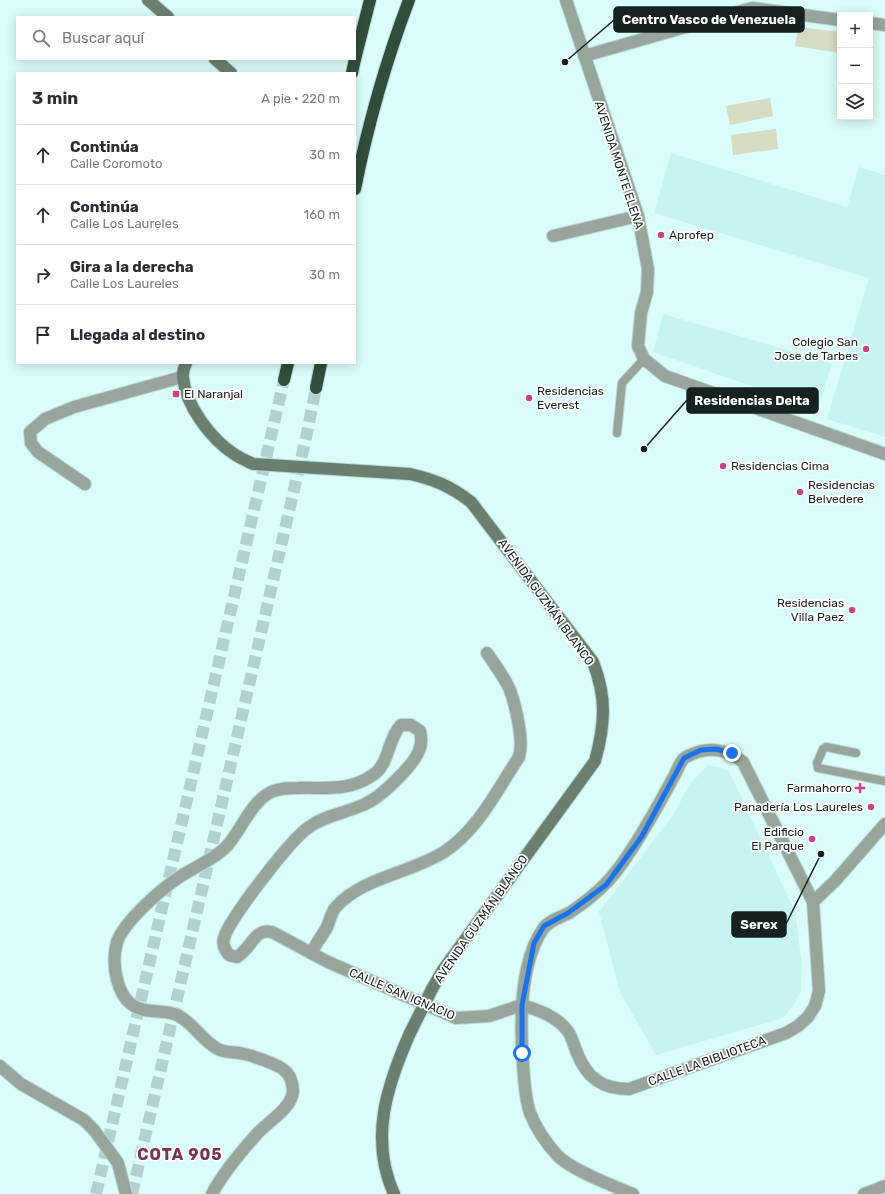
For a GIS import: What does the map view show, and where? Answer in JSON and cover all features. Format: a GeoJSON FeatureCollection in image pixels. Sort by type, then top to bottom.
{"type":"FeatureCollection","features":[{"type":"Feature","properties":{"kind":"highway"},"geometry":{"type":"LineString","coordinates":[[356,55],[370,0]]}},
{"type":"Feature","properties":{"kind":"highway"},"geometry":{"type":"LineString","coordinates":[[356,184],[364,144],[393,42],[409,0]]}},
{"type":"Feature","properties":{"kind":"highway"},"geometry":{"type":"LineString","coordinates":[[352,72],[355,60]]}},
{"type":"Feature","properties":{"kind":"highway"},"geometry":{"type":"LineString","coordinates":[[284,380],[288,364]]}},
{"type":"Feature","properties":{"kind":"highway"},"geometry":{"type":"LineString","coordinates":[[316,388],[321,364]]}},
{"type":"Feature","properties":{"kind":"street"},"geometry":{"type":"LineString","coordinates":[[148,0],[167,16]]}},
{"type":"Feature","properties":{"kind":"street","name":"AVENIDA MONTE ELENA"},"geometry":{"type":"LineString","coordinates":[[566,0],[638,216],[648,268],[647,292],[641,313],[638,346],[644,359]]}},
{"type":"Feature","properties":{"kind":"street"},"geometry":{"type":"LineString","coordinates":[[584,56],[751,4],[837,19]]}},
{"type":"Feature","properties":{"kind":"street"},"geometry":{"type":"LineString","coordinates":[[873,23],[885,25]]}},
{"type":"Feature","properties":{"kind":"street"},"geometry":{"type":"LineString","coordinates":[[216,60],[230,72]]}},
{"type":"Feature","properties":{"kind":"street"},"geometry":{"type":"LineString","coordinates":[[554,236],[638,216]]}},
{"type":"Feature","properties":{"kind":"street"},"geometry":{"type":"LineString","coordinates":[[644,359],[665,376],[885,454]]}},
{"type":"Feature","properties":{"kind":"street"},"geometry":{"type":"LineString","coordinates":[[85,484],[38,452],[31,443],[30,432],[45,419],[74,407],[182,377],[186,364]]}},
{"type":"Feature","properties":{"kind":"street","name":"AVENIDA GUZMÁN BLANCO"},"geometry":{"type":"LineString","coordinates":[[182,377],[187,395],[196,413],[212,434],[234,454],[254,464],[410,474],[431,479],[453,488],[471,502],[593,662],[599,679],[604,701],[603,728],[595,761],[443,970],[410,1033],[387,1090],[383,1121],[382,1150],[386,1171],[394,1194]]}},
{"type":"Feature","properties":{"kind":"street"},"geometry":{"type":"LineString","coordinates":[[311,953],[326,928],[335,908],[357,890],[402,872],[444,852],[465,834],[479,819],[519,757],[522,748],[521,734],[510,690],[487,653]]}},
{"type":"Feature","properties":{"kind":"street","name":"CALLE SAN IGNACIO"},"geometry":{"type":"LineString","coordinates":[[212,1194],[219,1180],[257,1133],[289,1103],[293,1090],[292,1081],[285,1070],[247,1054],[220,1050],[205,1041],[186,1020],[178,1015],[140,1009],[130,1004],[121,993],[116,968],[115,949],[120,933],[131,918],[177,878],[226,848],[260,800],[271,792],[282,788],[343,788],[358,784],[374,774],[383,766],[394,732],[401,725],[411,725],[420,731],[422,740],[419,752],[408,767],[389,786],[367,804],[320,820],[296,838],[240,910],[224,939],[223,948],[229,955],[237,957],[246,952],[258,933],[264,931],[272,932],[328,962],[456,1018],[489,1016],[522,1005]]}},
{"type":"Feature","properties":{"kind":"street"},"geometry":{"type":"LineString","coordinates":[[633,1194],[617,1190],[586,1174],[558,1156],[543,1138],[530,1112],[524,1085],[521,1024],[522,1005],[534,943],[544,926],[568,913],[606,885],[642,836],[684,758],[701,750],[716,749],[732,753],[743,762],[813,902],[835,881],[885,824]]}},
{"type":"Feature","properties":{"kind":"street","name":"CALLE LA BIBLIOTECA"},"geometry":{"type":"LineString","coordinates":[[522,1005],[536,1009],[554,1018],[568,1031],[582,1064],[598,1082],[614,1089],[629,1089],[786,1033],[798,1026],[808,1016],[815,1006],[818,992],[813,902]]}},
{"type":"Feature","properties":{"kind":"street"},"geometry":{"type":"LineString","coordinates":[[0,1066],[21,1084],[84,1120],[94,1130],[118,1163],[126,1194]]}},
{"type":"Feature","properties":{"kind":"street"},"geometry":{"type":"LineString","coordinates":[[864,1194],[885,1186]]}},
{"type":"Feature","properties":{"kind":"lane"},"geometry":{"type":"LineString","coordinates":[[616,433],[622,383],[644,359]]}},
{"type":"Feature","properties":{"kind":"lane"},"geometry":{"type":"LineString","coordinates":[[856,752],[826,747],[823,749],[817,763],[818,768],[885,781]]}},
{"type":"Feature","properties":{"kind":"shaded area","name":"Colegio San Jose de Tarbes"},"geometry":{"type":"Polygon","coordinates":[[[671,153],[847,207],[859,167],[885,175],[885,437],[827,419],[869,278],[654,213],[671,153]]]}},
{"type":"Feature","properties":{"kind":"shaded area"},"geometry":{"type":"Polygon","coordinates":[[[663,314],[832,363],[818,409],[653,352],[663,314]]]}},
{"type":"Feature","properties":{"kind":"shaded area"},"geometry":{"type":"Polygon","coordinates":[[[708,765],[728,769],[795,912],[802,964],[801,991],[794,1004],[783,1018],[656,1055],[620,992],[599,912],[673,815],[690,784],[708,765]]]}},
{"type":"Feature","properties":{"kind":"green space"},"geometry":{"type":"Polygon","coordinates":[[[798,27],[837,32],[837,53],[795,46],[798,27]]]}},
{"type":"Feature","properties":{"kind":"green space"},"geometry":{"type":"Polygon","coordinates":[[[770,98],[773,116],[730,125],[726,106],[770,98]]]}},
{"type":"Feature","properties":{"kind":"green space"},"geometry":{"type":"Polygon","coordinates":[[[776,129],[778,149],[733,155],[731,135],[776,129]]]}},
{"type":"Feature","properties":{"kind":"tunnel"},"geometry":{"type":"LineString","coordinates":[[96,1194],[284,380]]}},
{"type":"Feature","properties":{"kind":"tunnel"},"geometry":{"type":"LineString","coordinates":[[132,1194],[307,433],[316,388]]}},
{"type":"Feature","properties":{"kind":"place","name":"Centro Vasco de Venezuela"},"geometry":{"type":"Point","coordinates":[565,62]}},
{"type":"Feature","properties":{"kind":"place","name":"Aprofep"},"geometry":{"type":"Point","coordinates":[661,235]}},
{"type":"Feature","properties":{"kind":"place","name":"Colegio San Jose de Tarbes"},"geometry":{"type":"Point","coordinates":[866,349]}},
{"type":"Feature","properties":{"kind":"place","name":"El Naranjal"},"geometry":{"type":"Point","coordinates":[176,394]}},
{"type":"Feature","properties":{"kind":"place","name":"Residencias Everest"},"geometry":{"type":"Point","coordinates":[529,398]}},
{"type":"Feature","properties":{"kind":"place","name":"Residencias Delta"},"geometry":{"type":"Point","coordinates":[644,449]}},
{"type":"Feature","properties":{"kind":"place","name":"Residencias Cima"},"geometry":{"type":"Point","coordinates":[723,466]}},
{"type":"Feature","properties":{"kind":"place","name":"Residencias Belvedere"},"geometry":{"type":"Point","coordinates":[800,492]}},
{"type":"Feature","properties":{"kind":"place","name":"Residencias Villa Paez"},"geometry":{"type":"Point","coordinates":[852,610]}},
{"type":"Feature","properties":{"kind":"place","name":"Farmahorro"},"geometry":{"type":"Point","coordinates":[860,788]}},
{"type":"Feature","properties":{"kind":"place","name":"Panadería Los Laureles"},"geometry":{"type":"Point","coordinates":[871,807]}},
{"type":"Feature","properties":{"kind":"place","name":"Edificio El Parque"},"geometry":{"type":"Point","coordinates":[812,839]}},
{"type":"Feature","properties":{"kind":"place","name":"Serex"},"geometry":{"type":"Point","coordinates":[821,854]}},
{"type":"Feature","properties":{"kind":"district","name":"COTA 905"},"geometry":{"type":"Point","coordinates":[180,1154]}},
{"type":"Feature","properties":{"kind":"route"},"geometry":{"type":"LineString","coordinates":[[522,1053],[522,1005],[529,961],[534,943],[544,926],[568,913],[606,885],[618,871],[642,836],[684,758],[701,750],[716,749],[732,753]]}}]}
